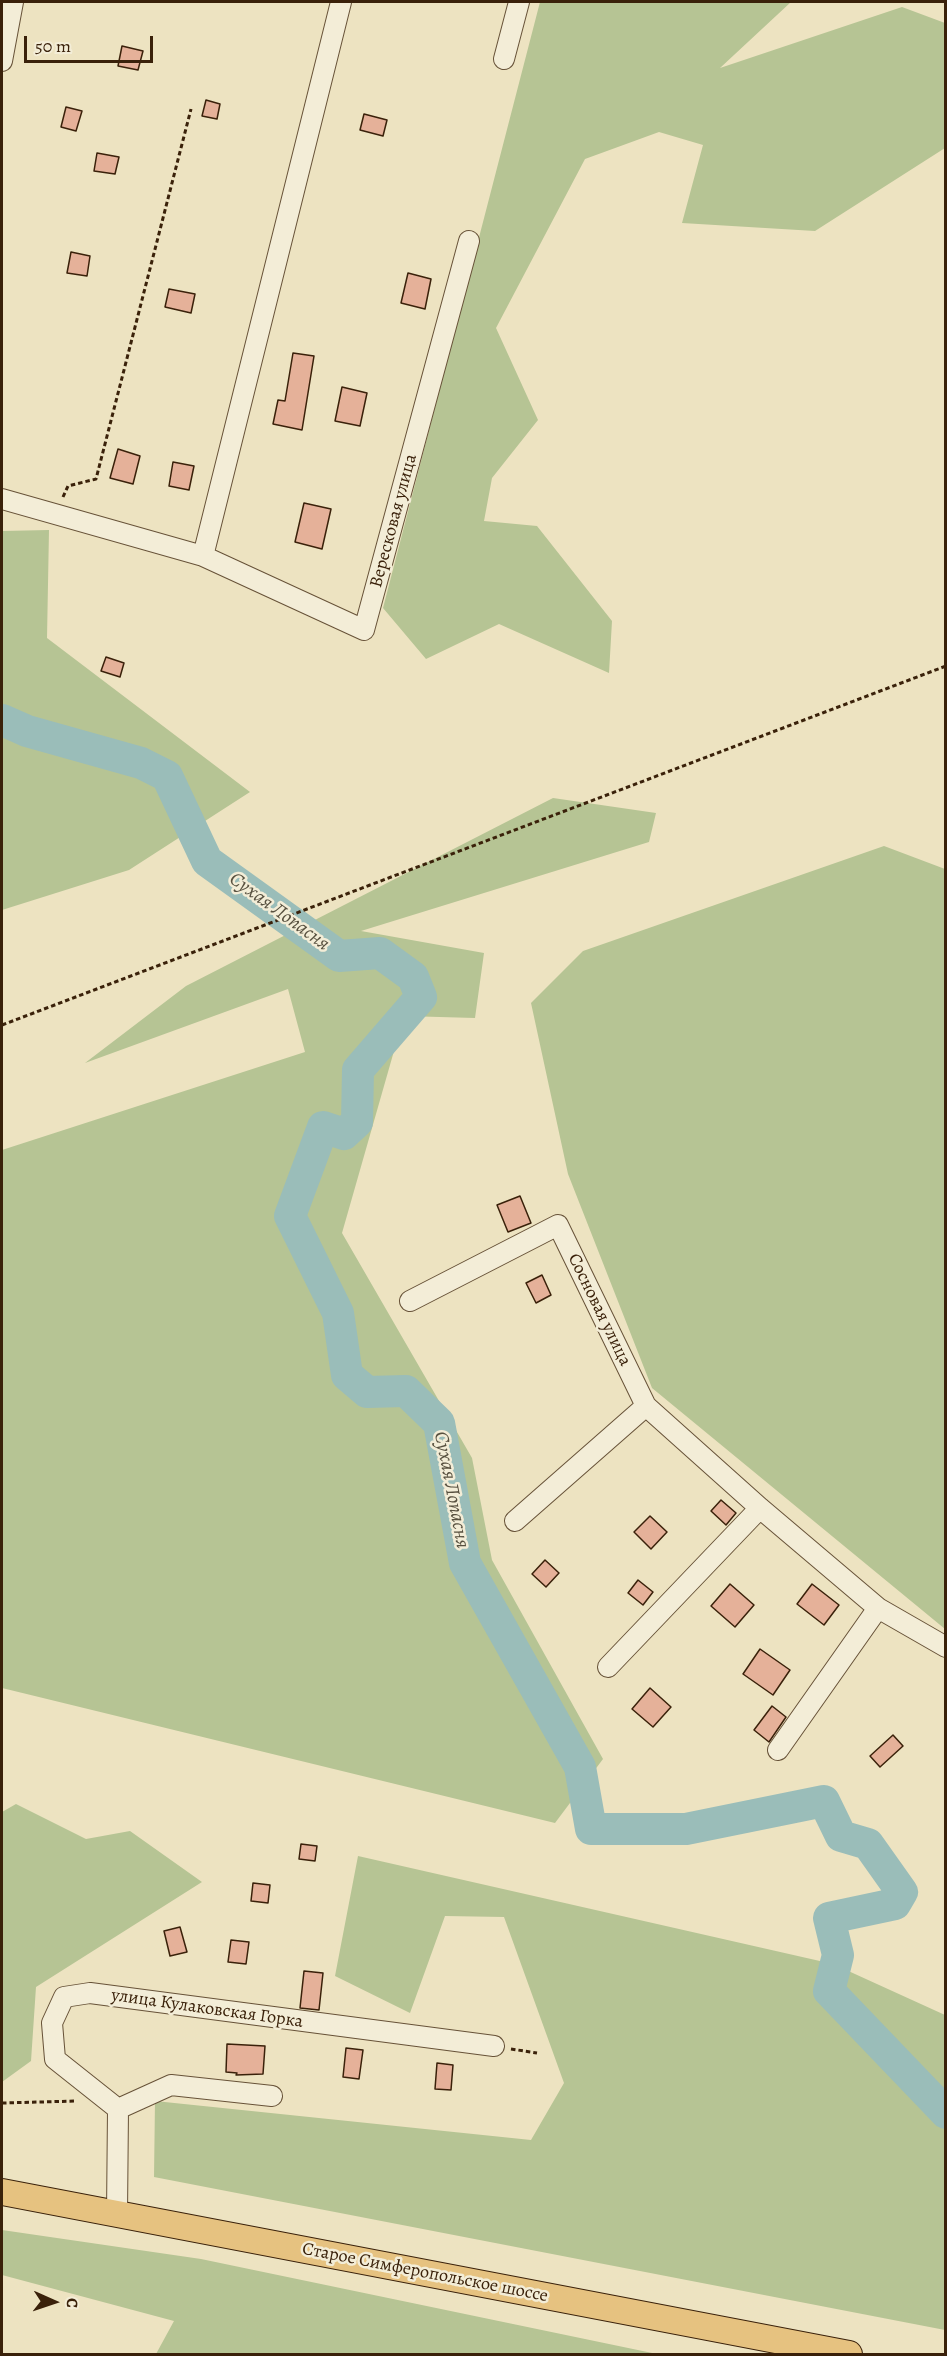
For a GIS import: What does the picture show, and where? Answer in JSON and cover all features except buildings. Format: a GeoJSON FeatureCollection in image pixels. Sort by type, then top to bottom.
{"type":"FeatureCollection","features":[{"type":"Feature","properties":{"kind":"main road","name":"Старое Симферопольское шоссе"},"geometry":{"type":"LineString","coordinates":[[2,2192],[849,2355]]}},
{"type":"Feature","properties":{"kind":"street"},"geometry":{"type":"LineString","coordinates":[[2,61],[13,2]]}},
{"type":"Feature","properties":{"kind":"street"},"geometry":{"type":"LineString","coordinates":[[203,556],[341,2]]}},
{"type":"Feature","properties":{"kind":"street"},"geometry":{"type":"LineString","coordinates":[[504,59],[519,2]]}},
{"type":"Feature","properties":{"kind":"street","name":"Вересковая улица"},"geometry":{"type":"LineString","coordinates":[[2,499],[203,556],[364,630],[470,241]]}},
{"type":"Feature","properties":{"kind":"street","name":"Сосновая улица"},"geometry":{"type":"LineString","coordinates":[[410,1301],[558,1225],[646,1406],[760,1508],[878,1608],[945,1647]]}},
{"type":"Feature","properties":{"kind":"street"},"geometry":{"type":"LineString","coordinates":[[515,1521],[646,1406]]}},
{"type":"Feature","properties":{"kind":"street"},"geometry":{"type":"LineString","coordinates":[[608,1667],[760,1508]]}},
{"type":"Feature","properties":{"kind":"street"},"geometry":{"type":"LineString","coordinates":[[778,1750],[878,1608]]}},
{"type":"Feature","properties":{"kind":"street","name":"улица Кулаковская Горка"},"geometry":{"type":"LineString","coordinates":[[112,2104],[55,2059],[52,2023],[64,1996],[90,1993],[494,2046]]}},
{"type":"Feature","properties":{"kind":"street"},"geometry":{"type":"LineString","coordinates":[[117,2214],[112,2104],[171,2085],[272,2096]]}},
{"type":"Feature","properties":{"kind":"path"},"geometry":{"type":"LineString","coordinates":[[55,515],[68,486],[96,479],[191,109]]}},
{"type":"Feature","properties":{"kind":"path"},"geometry":{"type":"LineString","coordinates":[[2,1024],[945,666]]}},
{"type":"Feature","properties":{"kind":"path"},"geometry":{"type":"LineString","coordinates":[[494,2046],[537,2054]]}},
{"type":"Feature","properties":{"kind":"path"},"geometry":{"type":"LineString","coordinates":[[2,2103],[112,2104]]}},
{"type":"Feature","properties":{"kind":"green space"},"geometry":{"type":"Polygon","coordinates":[[[540,2],[791,2],[720,68],[902,7],[945,23],[945,148],[815,231],[682,223],[703,145],[659,132],[585,159],[496,328],[538,420],[492,478],[484,521],[537,526],[612,621],[609,673],[499,624],[426,659],[383,608],[540,2]]]}},
{"type":"Feature","properties":{"kind":"green space"},"geometry":{"type":"Polygon","coordinates":[[[49,530],[47,638],[250,792],[129,870],[2,910],[2,531],[49,530]]]}},
{"type":"Feature","properties":{"kind":"green space"},"geometry":{"type":"Polygon","coordinates":[[[553,798],[656,813],[649,842],[361,931],[484,953],[475,1018],[404,1016],[342,1233],[472,1458],[492,1560],[603,1759],[555,1823],[2,1688],[2,1150],[305,1052],[288,989],[85,1063],[186,986],[553,798]]]}},
{"type":"Feature","properties":{"kind":"green space"},"geometry":{"type":"Polygon","coordinates":[[[884,846],[945,869],[945,1629],[652,1388],[568,1174],[531,1003],[583,951],[884,846]]]}},
{"type":"Feature","properties":{"kind":"green space"},"geometry":{"type":"Polygon","coordinates":[[[16,1804],[86,1839],[130,1831],[202,1882],[36,1987],[31,2061],[2,2082],[2,1812],[16,1804]]]}},
{"type":"Feature","properties":{"kind":"green space"},"geometry":{"type":"Polygon","coordinates":[[[358,1856],[833,1964],[945,2015],[945,2330],[154,2177],[155,2101],[531,2140],[564,2083],[504,1917],[445,1916],[410,2013],[335,1976],[358,1856]]]}},
{"type":"Feature","properties":{"kind":"green space"},"geometry":{"type":"Polygon","coordinates":[[[2,2230],[201,2259],[657,2354],[156,2354],[174,2321],[2,2275],[2,2230]]]}},
{"type":"Feature","properties":{"kind":"waterway","name":"Сухая Лопасня"},"geometry":{"type":"LineString","coordinates":[[2,720],[27,731],[141,763],[167,776],[207,861],[339,956],[380,953],[413,977],[421,997],[358,1070],[357,1122],[344,1134],[323,1127],[290,1216],[338,1313],[347,1375],[367,1392],[406,1391],[439,1423],[465,1563],[580,1767],[591,1829],[686,1829],[824,1801],[841,1836],[868,1844],[902,1892],[895,1904],[829,1918],[838,1955],[829,1991],[946,2113]]}}]}
